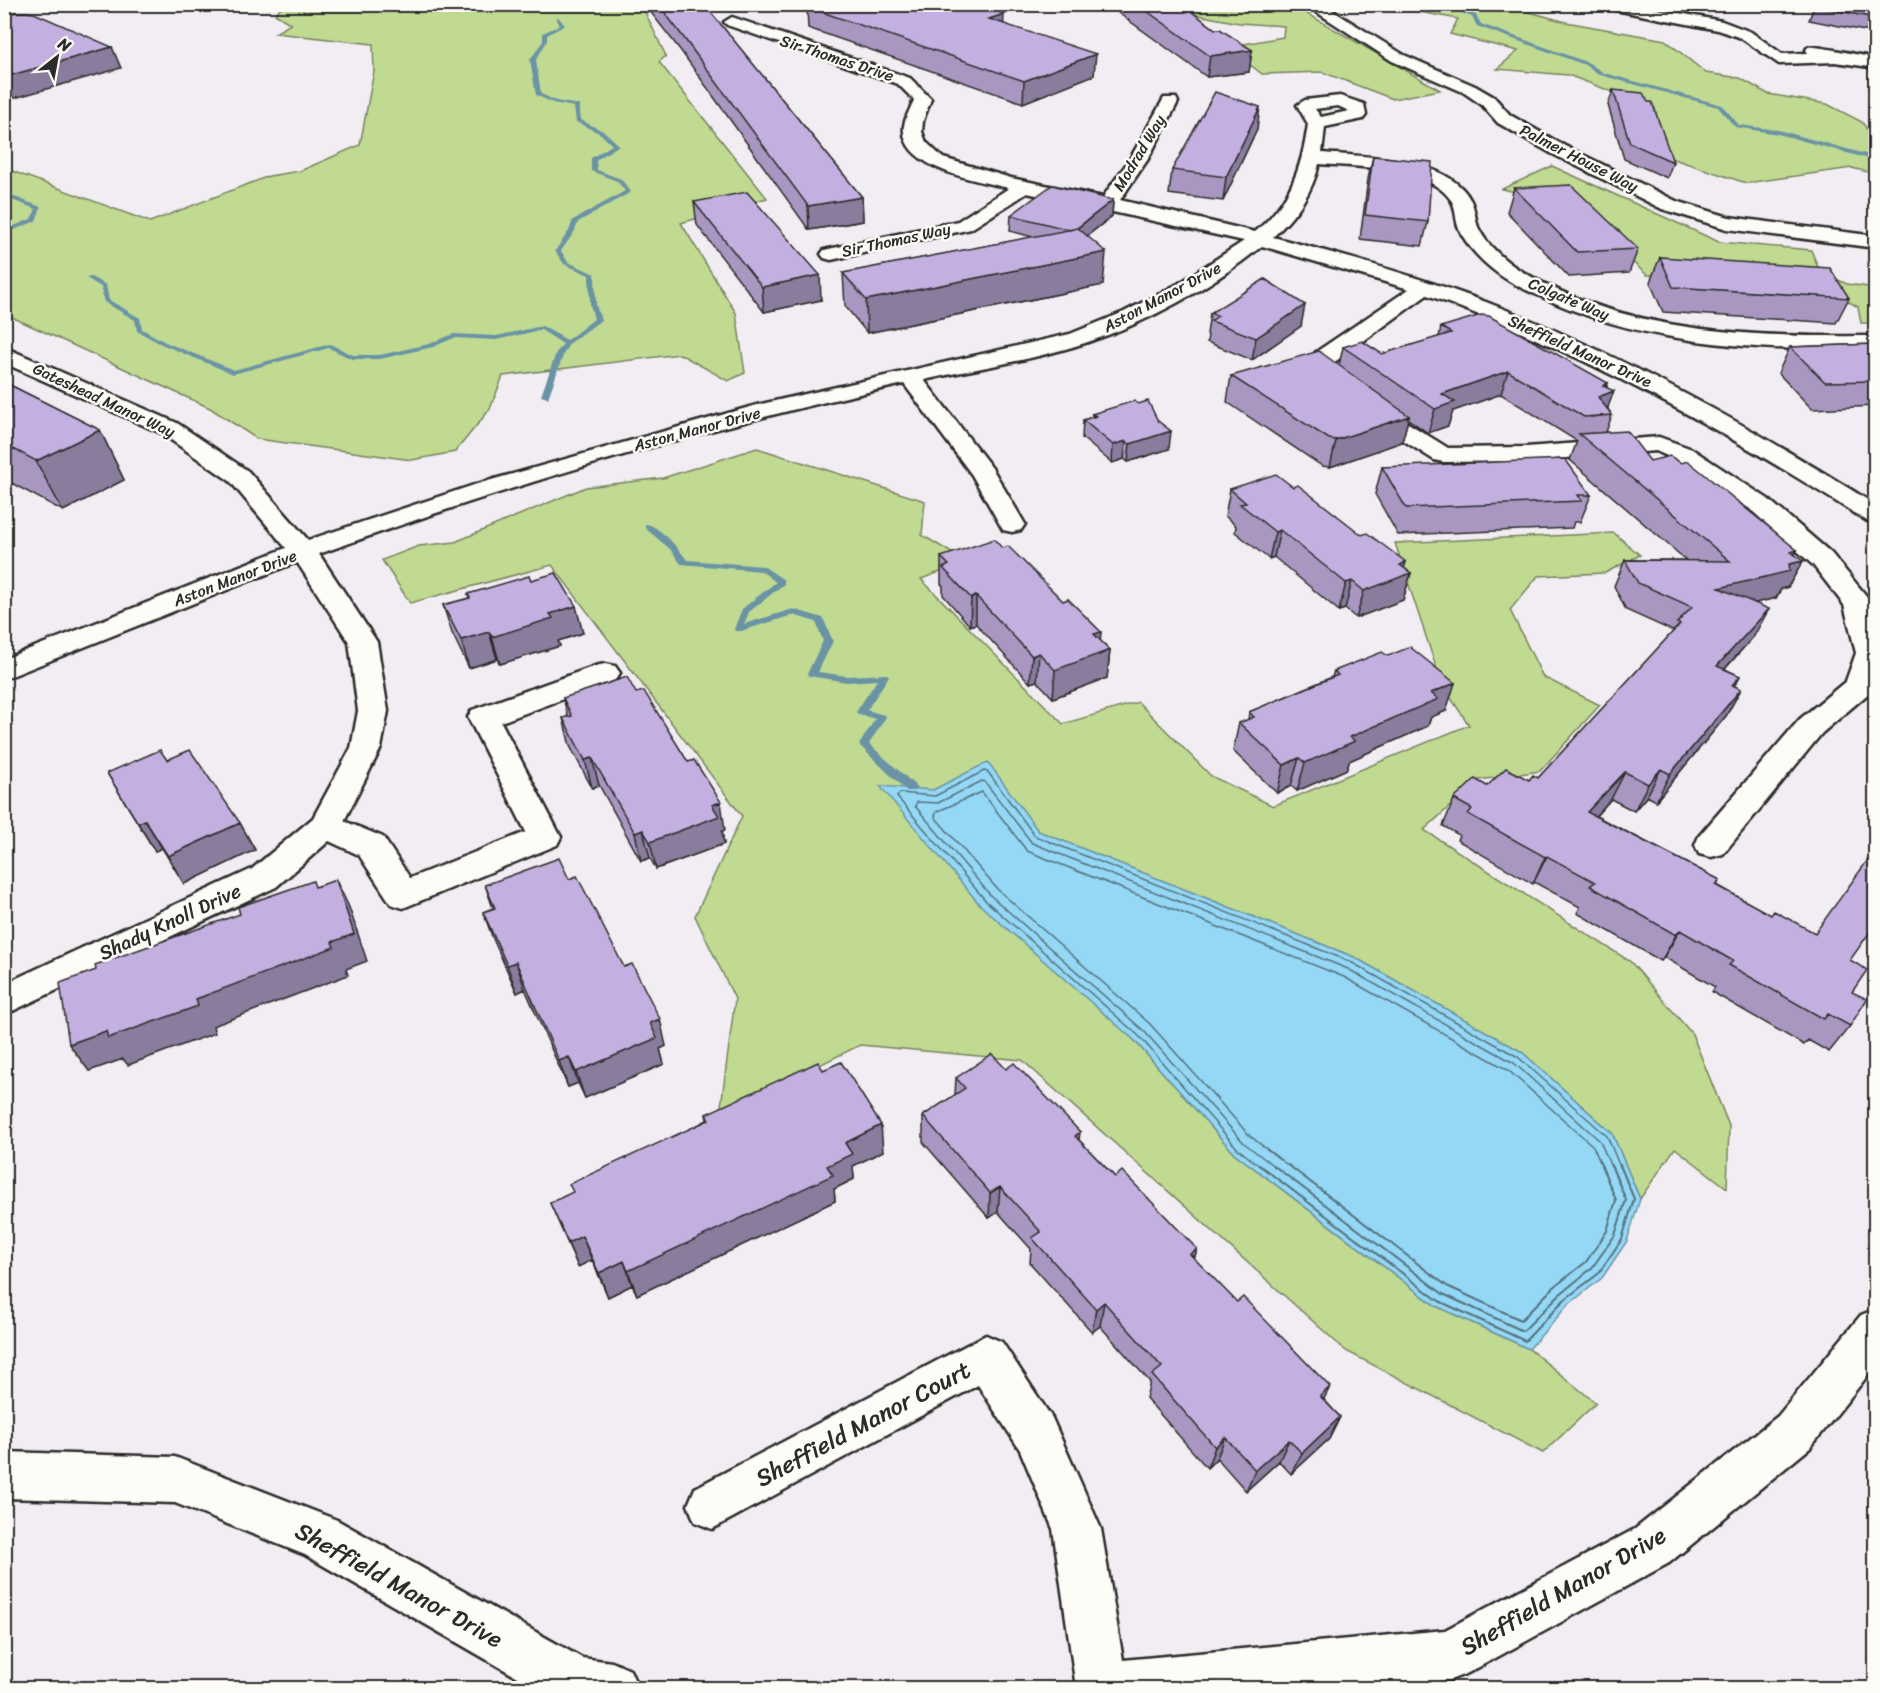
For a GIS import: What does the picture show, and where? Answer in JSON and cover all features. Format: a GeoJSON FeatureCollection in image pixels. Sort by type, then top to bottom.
{"type":"FeatureCollection","features":[{"type":"Feature","properties":{"kind":"street","name":"Palmer House Way"},"geometry":{"type":"LineString","coordinates":[[1311,4],[1398,58],[1470,89],[1488,101],[1504,119],[1669,205],[1727,223],[1875,242]]}},
{"type":"Feature","properties":{"kind":"street"},"geometry":{"type":"LineString","coordinates":[[1605,4],[1645,8],[1722,26],[1746,35],[1779,59],[1835,57]]}},
{"type":"Feature","properties":{"kind":"street"},"geometry":{"type":"LineString","coordinates":[[1692,4],[1751,23],[1775,37]]}},
{"type":"Feature","properties":{"kind":"street","name":"Sir Thomas Drive"},"geometry":{"type":"LineString","coordinates":[[732,22],[904,81],[923,99],[912,126],[913,139],[935,162],[1022,188],[1108,203],[1261,240]]}},
{"type":"Feature","properties":{"kind":"street"},"geometry":{"type":"LineString","coordinates":[[1795,44],[1835,57],[1873,65]]}},
{"type":"Feature","properties":{"kind":"street","name":"Modrad Way"},"geometry":{"type":"LineString","coordinates":[[1108,203],[1139,159],[1144,144],[1170,102]]}},
{"type":"Feature","properties":{"kind":"street","name":"Aston Manor Drive"},"geometry":{"type":"LineString","coordinates":[[4,670],[82,636],[304,552],[443,503],[588,459],[837,391],[1074,341],[1111,326],[1201,279],[1261,240],[1298,196],[1313,158],[1317,123]]}},
{"type":"Feature","properties":{"kind":"street","name":"Colgate Way"},"geometry":{"type":"LineString","coordinates":[[1313,158],[1400,168],[1425,173],[1447,183],[1461,200],[1468,228],[1490,255],[1512,274],[1578,306],[1627,323],[1768,344],[1875,344]]}},
{"type":"Feature","properties":{"kind":"street","name":"Sir Thomas Way"},"geometry":{"type":"LineString","coordinates":[[831,254],[964,225],[1022,188]]}},
{"type":"Feature","properties":{"kind":"street","name":"Sheffield Manor Drive"},"geometry":{"type":"LineString","coordinates":[[1261,240],[1339,261],[1516,321],[1669,392],[1806,471],[1875,516]]}},
{"type":"Feature","properties":{"kind":"street"},"geometry":{"type":"LineString","coordinates":[[1424,288],[1324,357],[1316,367],[1392,423],[1443,455],[1526,454],[1659,444],[1683,454],[1759,504],[1822,559],[1858,604],[1870,653],[1867,689],[1811,726],[1711,845]]}},
{"type":"Feature","properties":{"kind":"street","name":"Gateshead Manor Way"},"geometry":{"type":"LineString","coordinates":[[4,354],[169,428],[239,476],[304,552],[363,642],[373,711],[366,748]]}},
{"type":"Feature","properties":{"kind":"street"},"geometry":{"type":"LineString","coordinates":[[909,376],[983,473],[1012,524]]}},
{"type":"Feature","properties":{"kind":"street"},"geometry":{"type":"LineString","coordinates":[[325,826],[371,846],[403,895],[545,837],[483,717],[605,673]]}},
{"type":"Feature","properties":{"kind":"street","name":"Shady Knoll Drive"},"geometry":{"type":"LineString","coordinates":[[4,1000],[264,878],[325,826],[366,748]]}},
{"type":"Feature","properties":{"kind":"street","name":"Sheffield Manor Drive"},"geometry":{"type":"LineString","coordinates":[[1100,1688],[1347,1677],[1450,1655],[1652,1546],[1794,1432],[1875,1330]]}},
{"type":"Feature","properties":{"kind":"street","name":"Sheffield Manor Court"},"geometry":{"type":"LineString","coordinates":[[712,1505],[986,1357],[1036,1434],[1077,1529],[1100,1688]]}},
{"type":"Feature","properties":{"kind":"street","name":"Sheffield Manor Drive"},"geometry":{"type":"LineString","coordinates":[[4,1475],[175,1480],[320,1537],[588,1687]]}},
{"type":"Feature","properties":{"kind":"green space"},"geometry":{"type":"Polygon","coordinates":[[[283,5],[674,5],[643,8],[666,56],[659,62],[767,198],[681,223],[736,313],[745,373],[728,381],[680,354],[503,376],[490,409],[455,452],[412,460],[257,439],[210,408],[5,314],[4,168],[150,222],[269,176],[300,171],[360,145],[374,71],[373,44],[275,33],[291,24],[275,14],[283,5]]]}},
{"type":"Feature","properties":{"kind":"green space"},"geometry":{"type":"Polygon","coordinates":[[[1160,5],[1296,5],[1304,12],[1440,90],[1393,99],[1322,72],[1262,74],[1227,47],[1283,37],[1284,26],[1239,23],[1162,8],[1160,5]]]}},
{"type":"Feature","properties":{"kind":"green space"},"geometry":{"type":"Polygon","coordinates":[[[1381,5],[1513,5],[1511,7],[1566,22],[1665,40],[1706,73],[1740,78],[1768,94],[1827,104],[1862,122],[1875,141],[1875,174],[1852,168],[1746,183],[1664,156],[1655,108],[1568,75],[1497,69],[1518,51],[1450,34],[1458,19],[1381,5]]]}},
{"type":"Feature","properties":{"kind":"green space"},"geometry":{"type":"Polygon","coordinates":[[[1552,166],[1719,242],[1811,250],[1820,272],[1847,284],[1875,288],[1875,323],[1861,323],[1858,307],[1820,285],[1647,275],[1568,204],[1502,189],[1552,166]]]}},
{"type":"Feature","properties":{"kind":"green space"},"geometry":{"type":"Polygon","coordinates":[[[757,448],[925,501],[922,535],[967,562],[921,579],[1063,724],[1138,702],[1211,776],[1273,806],[1469,725],[1442,685],[1395,543],[1614,533],[1640,555],[1605,573],[1538,576],[1510,610],[1543,677],[1600,705],[1540,771],[1479,780],[1424,830],[1631,962],[1692,1034],[1729,1126],[1727,1188],[1675,1148],[1640,1199],[1612,1133],[1522,1052],[1354,957],[1038,831],[988,763],[933,790],[1134,1040],[1234,1153],[1436,1306],[1529,1349],[1596,1403],[1543,1453],[1346,1351],[1022,1060],[860,1045],[720,1114],[735,999],[695,916],[742,816],[552,565],[410,603],[382,560],[419,546],[455,542],[586,487],[663,478],[757,448]]]}},
{"type":"Feature","properties":{"kind":"water"},"geometry":{"type":"Polygon","coordinates":[[[988,762],[1038,831],[1354,957],[1522,1052],[1612,1133],[1640,1199],[1627,1241],[1602,1278],[1568,1305],[1529,1349],[1436,1306],[1234,1153],[1134,1040],[981,906],[880,786],[933,790],[988,762]]]}},
{"type":"Feature","properties":{"kind":"building"},"geometry":{"type":"Polygon","coordinates":[[[658,4],[704,4],[862,197],[808,206],[658,4]]]}},
{"type":"Feature","properties":{"kind":"building"},"geometry":{"type":"Polygon","coordinates":[[[816,4],[974,4],[1004,14],[989,19],[1096,54],[1024,81],[807,7],[816,4]]]}},
{"type":"Feature","properties":{"kind":"building"},"geometry":{"type":"Polygon","coordinates":[[[1137,4],[1181,4],[1215,29],[1220,29],[1252,50],[1210,56],[1137,4]]]}},
{"type":"Feature","properties":{"kind":"building"},"geometry":{"type":"Polygon","coordinates":[[[1816,4],[1875,4],[1875,18],[1814,6],[1816,4]]]}},
{"type":"Feature","properties":{"kind":"building"},"geometry":{"type":"Polygon","coordinates":[[[4,12],[34,13],[112,47],[4,77],[4,12]]]}},
{"type":"Feature","properties":{"kind":"building"},"geometry":{"type":"Polygon","coordinates":[[[1613,90],[1643,93],[1648,102],[1652,102],[1673,162],[1630,143],[1613,90]]]}},
{"type":"Feature","properties":{"kind":"building"},"geometry":{"type":"Polygon","coordinates":[[[1215,92],[1260,107],[1226,177],[1172,170],[1215,92]]]}},
{"type":"Feature","properties":{"kind":"building"},"geometry":{"type":"Polygon","coordinates":[[[1373,156],[1432,162],[1428,222],[1365,215],[1373,156]]]}},
{"type":"Feature","properties":{"kind":"building"},"geometry":{"type":"Polygon","coordinates":[[[1052,185],[1113,200],[1077,228],[1070,230],[1011,215],[1052,185]]]}},
{"type":"Feature","properties":{"kind":"building"},"geometry":{"type":"Polygon","coordinates":[[[1571,185],[1638,249],[1577,252],[1514,188],[1571,185]]]}},
{"type":"Feature","properties":{"kind":"building"},"geometry":{"type":"Polygon","coordinates":[[[747,192],[820,275],[762,287],[694,202],[747,192]]]}},
{"type":"Feature","properties":{"kind":"building"},"geometry":{"type":"Polygon","coordinates":[[[1078,228],[1106,252],[866,300],[843,273],[1078,228]]]}},
{"type":"Feature","properties":{"kind":"building"},"geometry":{"type":"Polygon","coordinates":[[[1660,257],[1830,268],[1849,298],[1673,287],[1660,257]]]}},
{"type":"Feature","properties":{"kind":"building"},"geometry":{"type":"Polygon","coordinates":[[[1265,279],[1305,305],[1256,338],[1211,321],[1218,316],[1210,313],[1265,279]]]}},
{"type":"Feature","properties":{"kind":"building"},"geometry":{"type":"Polygon","coordinates":[[[1481,315],[1489,316],[1608,383],[1603,386],[1614,391],[1598,397],[1612,415],[1584,417],[1508,371],[1442,394],[1455,402],[1435,409],[1343,347],[1362,341],[1382,354],[1451,333],[1441,327],[1481,315]]]}},
{"type":"Feature","properties":{"kind":"building"},"geometry":{"type":"Polygon","coordinates":[[[1875,344],[1875,381],[1825,382],[1790,347],[1875,344]]]}},
{"type":"Feature","properties":{"kind":"building"},"geometry":{"type":"Polygon","coordinates":[[[1319,351],[1409,416],[1336,440],[1329,439],[1231,376],[1319,351]]]}},
{"type":"Feature","properties":{"kind":"building"},"geometry":{"type":"Polygon","coordinates":[[[4,382],[100,430],[36,461],[4,444],[4,382]]]}},
{"type":"Feature","properties":{"kind":"building"},"geometry":{"type":"Polygon","coordinates":[[[1134,401],[1138,404],[1148,401],[1158,421],[1171,431],[1130,444],[1126,441],[1113,445],[1083,420],[1096,416],[1092,414],[1134,401]]]}},
{"type":"Feature","properties":{"kind":"building"},"geometry":{"type":"Polygon","coordinates":[[[1627,431],[1650,461],[1670,456],[1681,463],[1688,461],[1797,550],[1791,552],[1803,561],[1789,564],[1790,571],[1719,588],[1769,609],[1717,666],[1740,676],[1732,685],[1741,689],[1670,774],[1661,769],[1648,784],[1625,772],[1587,812],[1720,880],[1716,885],[1771,915],[1774,911],[1815,933],[1875,850],[1875,925],[1850,960],[1867,970],[1852,992],[1867,999],[1850,1026],[1828,1014],[1824,1019],[1729,965],[1733,961],[1680,930],[1676,935],[1590,886],[1595,882],[1468,814],[1472,809],[1454,799],[1475,779],[1487,786],[1506,768],[1529,780],[1533,775],[1538,778],[1680,624],[1677,623],[1692,607],[1638,583],[1625,560],[1730,561],[1579,434],[1627,431]]]}},
{"type":"Feature","properties":{"kind":"building"},"geometry":{"type":"Polygon","coordinates":[[[1565,459],[1591,495],[1578,495],[1582,501],[1406,508],[1382,467],[1565,459]]]}},
{"type":"Feature","properties":{"kind":"building"},"geometry":{"type":"Polygon","coordinates":[[[1276,474],[1293,487],[1298,485],[1362,535],[1367,533],[1406,562],[1400,565],[1411,573],[1364,591],[1352,581],[1346,583],[1280,530],[1275,532],[1240,504],[1246,503],[1230,489],[1276,474]]]}},
{"type":"Feature","properties":{"kind":"building"},"geometry":{"type":"Polygon","coordinates":[[[994,539],[1002,548],[1008,546],[1063,601],[1068,599],[1101,632],[1094,634],[1110,650],[1055,670],[1039,653],[1032,656],[976,596],[971,598],[943,568],[949,565],[941,557],[994,539]]]}},
{"type":"Feature","properties":{"kind":"building"},"geometry":{"type":"Polygon","coordinates":[[[556,573],[576,606],[550,614],[553,618],[492,637],[489,632],[461,640],[443,605],[470,598],[468,594],[529,576],[531,580],[556,573]]]}},
{"type":"Feature","properties":{"kind":"building"},"geometry":{"type":"Polygon","coordinates":[[[1410,647],[1455,683],[1431,693],[1438,699],[1350,737],[1355,741],[1305,763],[1299,758],[1284,765],[1239,723],[1254,717],[1249,712],[1338,675],[1334,671],[1382,652],[1388,656],[1410,647]]]}},
{"type":"Feature","properties":{"kind":"building"},"geometry":{"type":"Polygon","coordinates":[[[627,677],[636,693],[644,691],[688,762],[694,760],[721,802],[712,805],[719,816],[650,842],[643,830],[635,833],[592,758],[585,760],[563,718],[572,716],[563,698],[627,677]]]}},
{"type":"Feature","properties":{"kind":"building"},"geometry":{"type":"Polygon","coordinates":[[[160,750],[167,760],[190,750],[240,823],[168,856],[145,820],[138,823],[107,773],[160,750]]]}},
{"type":"Feature","properties":{"kind":"building"},"geometry":{"type":"Polygon","coordinates":[[[559,858],[569,879],[577,876],[624,967],[632,964],[660,1019],[650,1023],[657,1038],[576,1072],[569,1057],[559,1061],[516,962],[507,965],[483,912],[495,908],[485,885],[559,858]]]}},
{"type":"Feature","properties":{"kind":"building"},"geometry":{"type":"Polygon","coordinates":[[[336,880],[354,934],[332,942],[334,947],[196,999],[198,1006],[108,1038],[106,1031],[69,1044],[60,983],[96,970],[95,965],[240,914],[238,907],[313,881],[315,887],[336,880]]]}},
{"type":"Feature","properties":{"kind":"building"},"geometry":{"type":"Polygon","coordinates":[[[992,1054],[1006,1069],[1014,1063],[1080,1132],[1075,1136],[1115,1177],[1122,1171],[1197,1249],[1190,1254],[1237,1302],[1243,1297],[1330,1387],[1320,1396],[1340,1417],[1302,1453],[1289,1440],[1255,1470],[1225,1437],[1215,1447],[1152,1375],[1162,1367],[1104,1302],[1096,1309],[1032,1238],[1041,1232],[1000,1187],[990,1193],[923,1116],[965,1088],[956,1078],[992,1054]]]}},
{"type":"Feature","properties":{"kind":"building"},"geometry":{"type":"Polygon","coordinates":[[[818,1062],[823,1070],[841,1062],[881,1125],[845,1143],[852,1154],[827,1166],[833,1175],[628,1271],[624,1261],[599,1273],[582,1236],[568,1243],[550,1203],[573,1192],[569,1184],[709,1120],[706,1114],[818,1062]]]}},
{"type":"Feature","properties":{"kind":"waterway"},"geometry":{"type":"LineString","coordinates":[[1441,4],[1474,16],[1479,25],[1587,64],[1602,74],[1720,106],[1737,126],[1778,132],[1876,159]]}},
{"type":"Feature","properties":{"kind":"waterway"},"geometry":{"type":"LineString","coordinates":[[558,18],[563,25],[545,34],[545,41],[533,60],[539,95],[555,102],[577,106],[578,121],[603,133],[616,145],[593,159],[594,171],[619,180],[628,192],[575,221],[572,231],[558,251],[566,263],[592,274],[593,305],[598,320],[567,343]]}},
{"type":"Feature","properties":{"kind":"waterway"},"geometry":{"type":"LineString","coordinates":[[4,195],[39,208],[34,220],[4,232]]}},
{"type":"Feature","properties":{"kind":"waterway"},"geometry":{"type":"LineString","coordinates":[[4,260],[8,268]]}},
{"type":"Feature","properties":{"kind":"waterway"},"geometry":{"type":"LineString","coordinates":[[89,278],[104,286],[106,301],[138,319],[139,330],[163,343],[233,372],[330,346],[352,357],[380,357],[431,346],[453,336],[496,338],[542,328],[567,343]]}},
{"type":"Feature","properties":{"kind":"waterway"},"geometry":{"type":"LineString","coordinates":[[545,396],[560,353],[567,343]]}},
{"type":"Feature","properties":{"kind":"waterway"},"geometry":{"type":"LineString","coordinates":[[648,526],[673,547],[684,562],[763,569],[781,582],[745,611],[738,629],[793,612],[820,620],[828,641],[812,674],[847,679],[884,676],[861,712],[881,717],[864,745],[911,788]]}}]}
